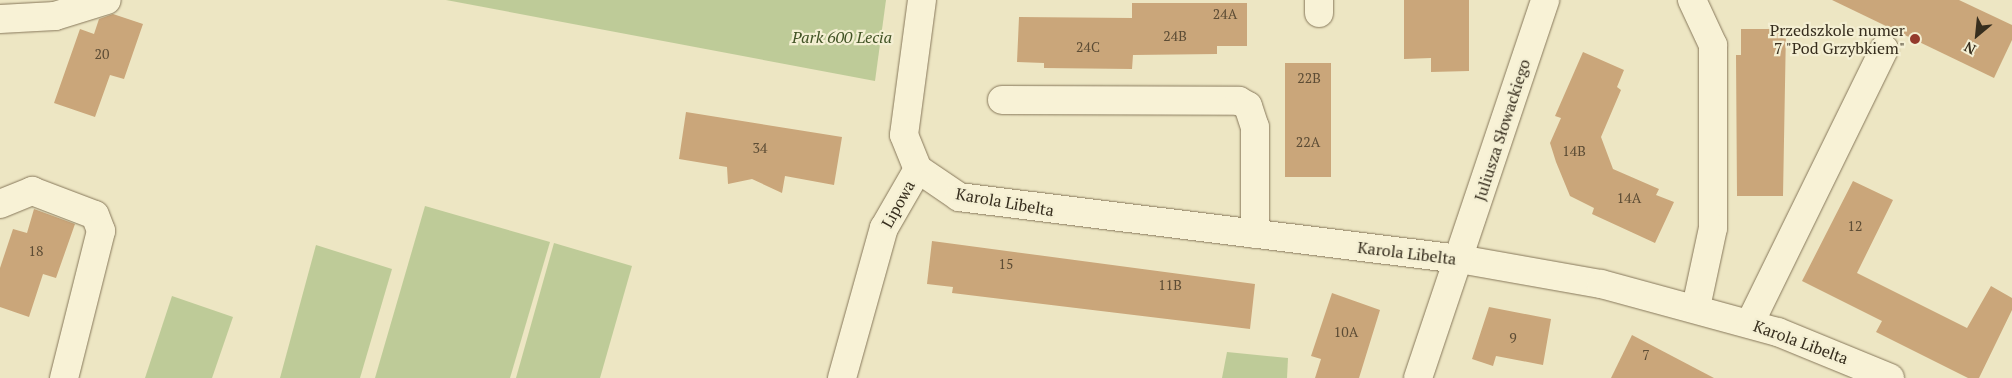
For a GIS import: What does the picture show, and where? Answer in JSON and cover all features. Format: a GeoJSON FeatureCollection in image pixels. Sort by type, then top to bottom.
{"type":"FeatureCollection","features":[{"type":"Feature","properties":{"kind":"street"},"geometry":{"type":"LineString","coordinates":[[0,19],[54,16],[107,0]]}},
{"type":"Feature","properties":{"kind":"street","name":"Lipowa"},"geometry":{"type":"LineString","coordinates":[[842,378],[884,228],[918,169],[904,126],[922,0]]}},
{"type":"Feature","properties":{"kind":"street","name":"Juliusza Słowackiego"},"geometry":{"type":"LineString","coordinates":[[1418,378],[1545,0]]}},
{"type":"Feature","properties":{"kind":"street"},"geometry":{"type":"LineString","coordinates":[[1692,0],[1713,45],[1713,228],[1696,307]]}},
{"type":"Feature","properties":{"kind":"street"},"geometry":{"type":"LineString","coordinates":[[1750,323],[1884,49]]}},
{"type":"Feature","properties":{"kind":"street"},"geometry":{"type":"LineString","coordinates":[[1002,100],[1239,101],[1248,106],[1255,127],[1255,234]]}},
{"type":"Feature","properties":{"kind":"street","name":"Karola Libelta"},"geometry":{"type":"LineString","coordinates":[[918,169],[959,197],[1459,259],[1601,284],[1696,307],[1750,323],[1890,378]]}},
{"type":"Feature","properties":{"kind":"street"},"geometry":{"type":"LineString","coordinates":[[0,204],[32,191],[95,215],[101,231],[64,378]]}},
{"type":"Feature","properties":{"kind":"green space","name":"Park 600 Lecia"},"geometry":{"type":"Polygon","coordinates":[[[446,0],[886,0],[875,81],[446,0]]]}},
{"type":"Feature","properties":{"kind":"green space"},"geometry":{"type":"Polygon","coordinates":[[[425,206],[550,242],[510,378],[375,378],[425,206]]]}},
{"type":"Feature","properties":{"kind":"green space"},"geometry":{"type":"Polygon","coordinates":[[[554,243],[632,266],[600,378],[516,378],[554,243]]]}},
{"type":"Feature","properties":{"kind":"green space"},"geometry":{"type":"Polygon","coordinates":[[[316,245],[392,269],[360,378],[280,378],[316,245]]]}},
{"type":"Feature","properties":{"kind":"green space"},"geometry":{"type":"Polygon","coordinates":[[[172,296],[233,317],[212,378],[145,378],[172,296]]]}},
{"type":"Feature","properties":{"kind":"green space"},"geometry":{"type":"Polygon","coordinates":[[[1227,352],[1288,358],[1287,378],[1222,378],[1227,352]]]}},
{"type":"Feature","properties":{"kind":"building"},"geometry":{"type":"Polygon","coordinates":[[[1404,0],[1469,0],[1469,71],[1431,72],[1431,58],[1404,59],[1404,0]]]}},
{"type":"Feature","properties":{"kind":"building"},"geometry":{"type":"Polygon","coordinates":[[[1832,0],[1959,0],[2012,25],[2012,40],[1994,78],[1832,0]]]}},
{"type":"Feature","properties":{"kind":"building"},"geometry":{"type":"Polygon","coordinates":[[[1132,3],[1247,3],[1247,46],[1217,46],[1217,54],[1133,55],[1132,69],[1044,68],[1044,63],[1017,62],[1019,17],[1132,18],[1132,3]]]}},
{"type":"Feature","properties":{"kind":"building"},"geometry":{"type":"Polygon","coordinates":[[[113,14],[143,24],[124,79],[110,75],[95,117],[54,103],[80,29],[94,34],[99,19],[113,14]]]}},
{"type":"Feature","properties":{"kind":"building"},"geometry":{"type":"Polygon","coordinates":[[[1741,29],[1786,29],[1783,196],[1737,196],[1736,55],[1741,55],[1741,29]]]}},
{"type":"Feature","properties":{"kind":"building"},"geometry":{"type":"Polygon","coordinates":[[[1583,52],[1624,70],[1617,87],[1621,90],[1601,137],[1613,169],[1659,189],[1656,195],[1674,202],[1655,243],[1592,214],[1594,208],[1570,196],[1556,162],[1550,143],[1561,118],[1555,116],[1583,52]]]}},
{"type":"Feature","properties":{"kind":"building"},"geometry":{"type":"Polygon","coordinates":[[[1285,63],[1331,63],[1331,177],[1285,177],[1285,63]]]}},
{"type":"Feature","properties":{"kind":"building"},"geometry":{"type":"Polygon","coordinates":[[[686,112],[842,137],[834,185],[785,176],[782,193],[752,179],[728,184],[727,167],[679,159],[686,112]]]}},
{"type":"Feature","properties":{"kind":"building"},"geometry":{"type":"Polygon","coordinates":[[[1853,181],[1893,200],[1857,273],[1967,328],[1991,286],[2012,298],[2012,310],[1979,378],[1968,378],[1876,332],[1882,321],[1802,281],[1853,181]]]}},
{"type":"Feature","properties":{"kind":"building"},"geometry":{"type":"Polygon","coordinates":[[[34,209],[75,224],[56,278],[43,274],[29,317],[0,307],[0,268],[13,229],[27,233],[34,209]]]}},
{"type":"Feature","properties":{"kind":"building"},"geometry":{"type":"Polygon","coordinates":[[[932,241],[1255,284],[1250,329],[952,293],[953,287],[927,284],[932,241]]]}},
{"type":"Feature","properties":{"kind":"building"},"geometry":{"type":"Polygon","coordinates":[[[1332,293],[1380,310],[1359,378],[1315,378],[1321,359],[1311,356],[1332,293]]]}},
{"type":"Feature","properties":{"kind":"building"},"geometry":{"type":"Polygon","coordinates":[[[1489,307],[1551,319],[1543,365],[1496,356],[1493,366],[1472,359],[1489,307]]]}},
{"type":"Feature","properties":{"kind":"building"},"geometry":{"type":"Polygon","coordinates":[[[1632,335],[1714,378],[1611,378],[1632,335]]]}},
{"type":"Feature","properties":{"kind":"place","name":"Przedszkole numer 7 \"Pod Grzybkiem\""},"geometry":{"type":"Point","coordinates":[1915,39]}}]}
